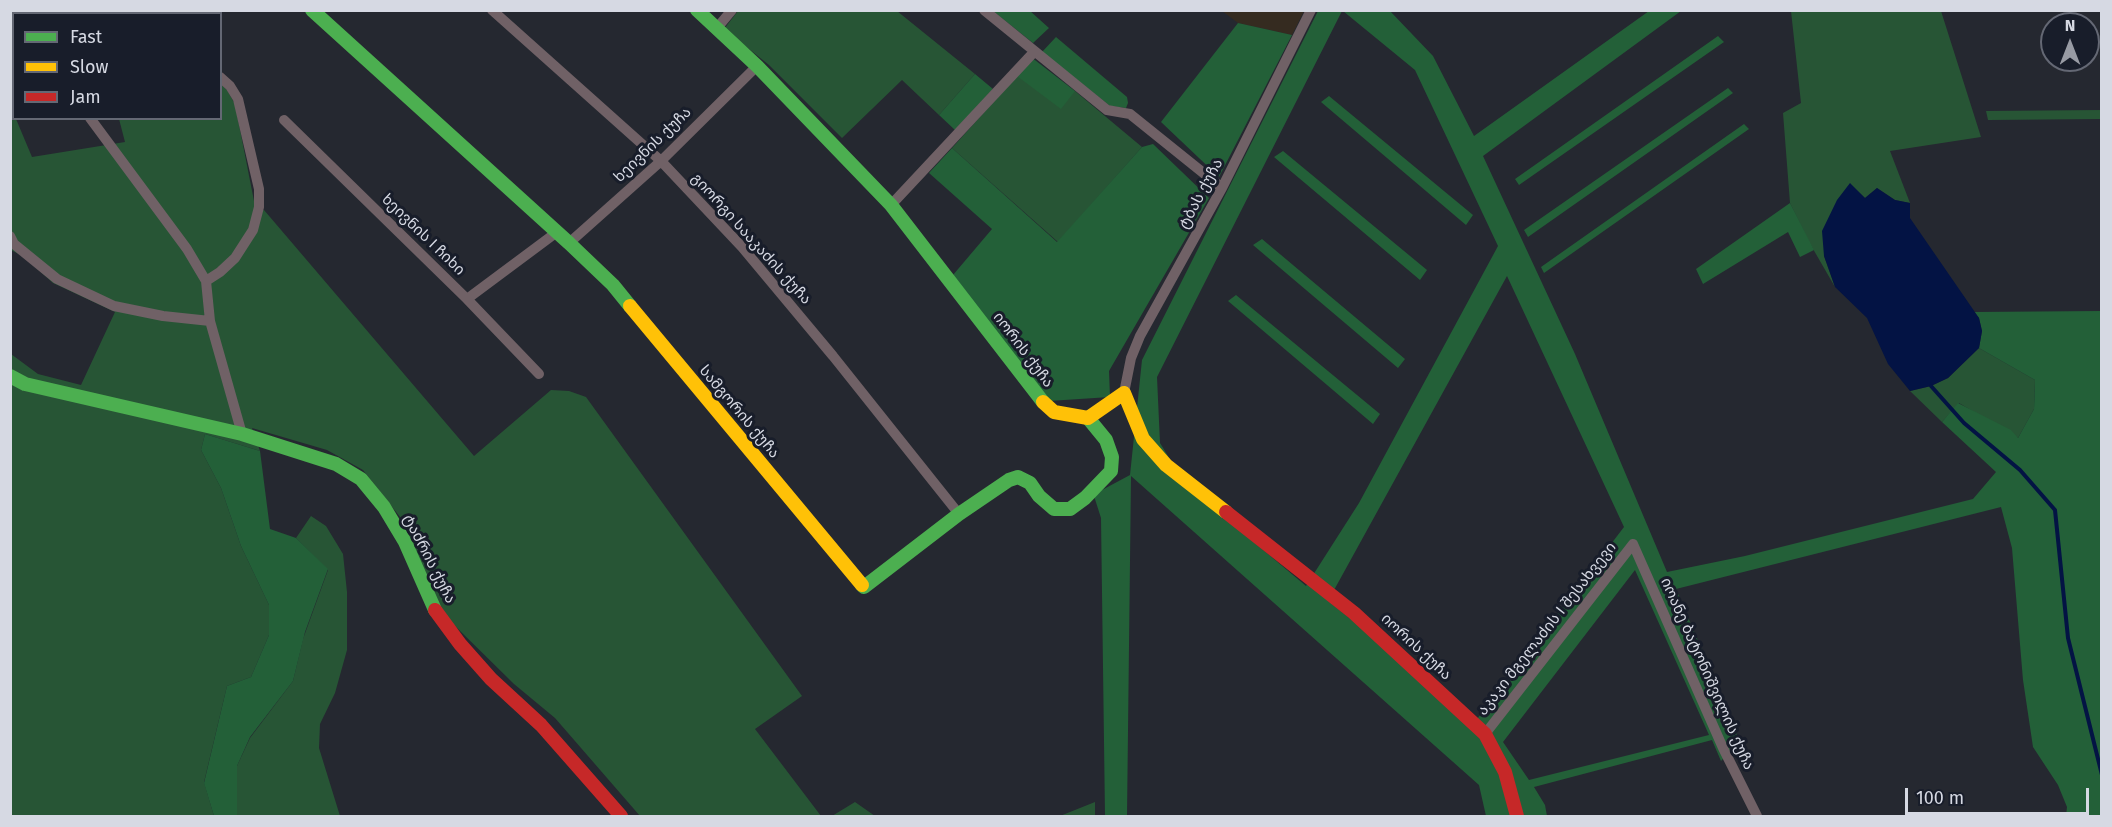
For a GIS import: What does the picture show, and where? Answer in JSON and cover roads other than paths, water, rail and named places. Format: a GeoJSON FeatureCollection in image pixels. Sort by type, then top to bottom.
{"type":"FeatureCollection","features":[{"type":"Feature","properties":{"kind":"street","name":"სამგორის ქუჩა"},"geometry":{"type":"LineString","coordinates":[[312,10],[614,285],[864,587],[959,514],[1009,480],[1018,477],[1030,483],[1039,496],[1054,509],[1070,509],[1078,503],[1111,471],[1112,457],[1106,440],[1089,418]]}},
{"type":"Feature","properties":{"kind":"street","name":"გიორგი სააკაძის ქუჩა"},"geometry":{"type":"LineString","coordinates":[[492,10],[661,161],[742,248],[833,356],[959,514]]}},
{"type":"Feature","properties":{"kind":"street","name":"იორის ქუჩა"},"geometry":{"type":"LineString","coordinates":[[697,10],[757,66],[891,205],[1041,402],[1054,412],[1089,418]]}},
{"type":"Feature","properties":{"kind":"street"},"geometry":{"type":"LineString","coordinates":[[717,28],[732,10]]}},
{"type":"Feature","properties":{"kind":"street"},"geometry":{"type":"LineString","coordinates":[[984,10],[1107,110],[1130,114],[1221,188]]}},
{"type":"Feature","properties":{"kind":"street","name":"ტბას ქუჩა"},"geometry":{"type":"LineString","coordinates":[[1124,393],[1131,358],[1140,336],[1221,188],[1311,10]]}},
{"type":"Feature","properties":{"kind":"street"},"geometry":{"type":"LineString","coordinates":[[891,205],[1034,52]]}},
{"type":"Feature","properties":{"kind":"street","name":"ხეივნის ქუჩა"},"geometry":{"type":"LineString","coordinates":[[569,243],[661,161],[757,66]]}},
{"type":"Feature","properties":{"kind":"street"},"geometry":{"type":"LineString","coordinates":[[206,281],[235,258],[253,230],[259,207],[259,189],[238,99],[230,86],[222,79]]}},
{"type":"Feature","properties":{"kind":"street"},"geometry":{"type":"LineString","coordinates":[[91,120],[187,249],[206,281],[210,321],[242,434]]}},
{"type":"Feature","properties":{"kind":"street","name":"ხეივნის I ჩიხი"},"geometry":{"type":"LineString","coordinates":[[284,120],[467,299],[539,374]]}},
{"type":"Feature","properties":{"kind":"street"},"geometry":{"type":"LineString","coordinates":[[467,299],[557,232]]}},
{"type":"Feature","properties":{"kind":"street"},"geometry":{"type":"LineString","coordinates":[[10,236],[14,244],[57,279],[114,306],[163,316],[210,321]]}},
{"type":"Feature","properties":{"kind":"street","name":"ტაძრის ქუჩა"},"geometry":{"type":"LineString","coordinates":[[10,376],[25,384],[242,434],[336,464],[361,479],[384,507],[405,542],[418,577],[435,609],[460,644],[491,679],[541,724],[621,816]]}},
{"type":"Feature","properties":{"kind":"street"},"geometry":{"type":"LineString","coordinates":[[1089,418],[1124,393]]}},
{"type":"Feature","properties":{"kind":"street","name":"იორის ქუჩა"},"geometry":{"type":"LineString","coordinates":[[1124,393],[1143,439],[1166,465],[1354,613],[1485,734],[1505,772],[1517,816]]}},
{"type":"Feature","properties":{"kind":"street","name":"აკაკი მგელაძის I შესახვევი"},"geometry":{"type":"LineString","coordinates":[[1485,734],[1633,544]]}},
{"type":"Feature","properties":{"kind":"street","name":"იოანე ბატონიშვილის ქუჩა"},"geometry":{"type":"LineString","coordinates":[[1633,544],[1723,748],[1756,816]]}},
{"type":"Feature","properties":{"kind":"waterway"},"geometry":{"type":"LineString","coordinates":[[1931,386],[1964,423],[2020,470],[2055,510],[2068,638],[2102,775]]}}]}
